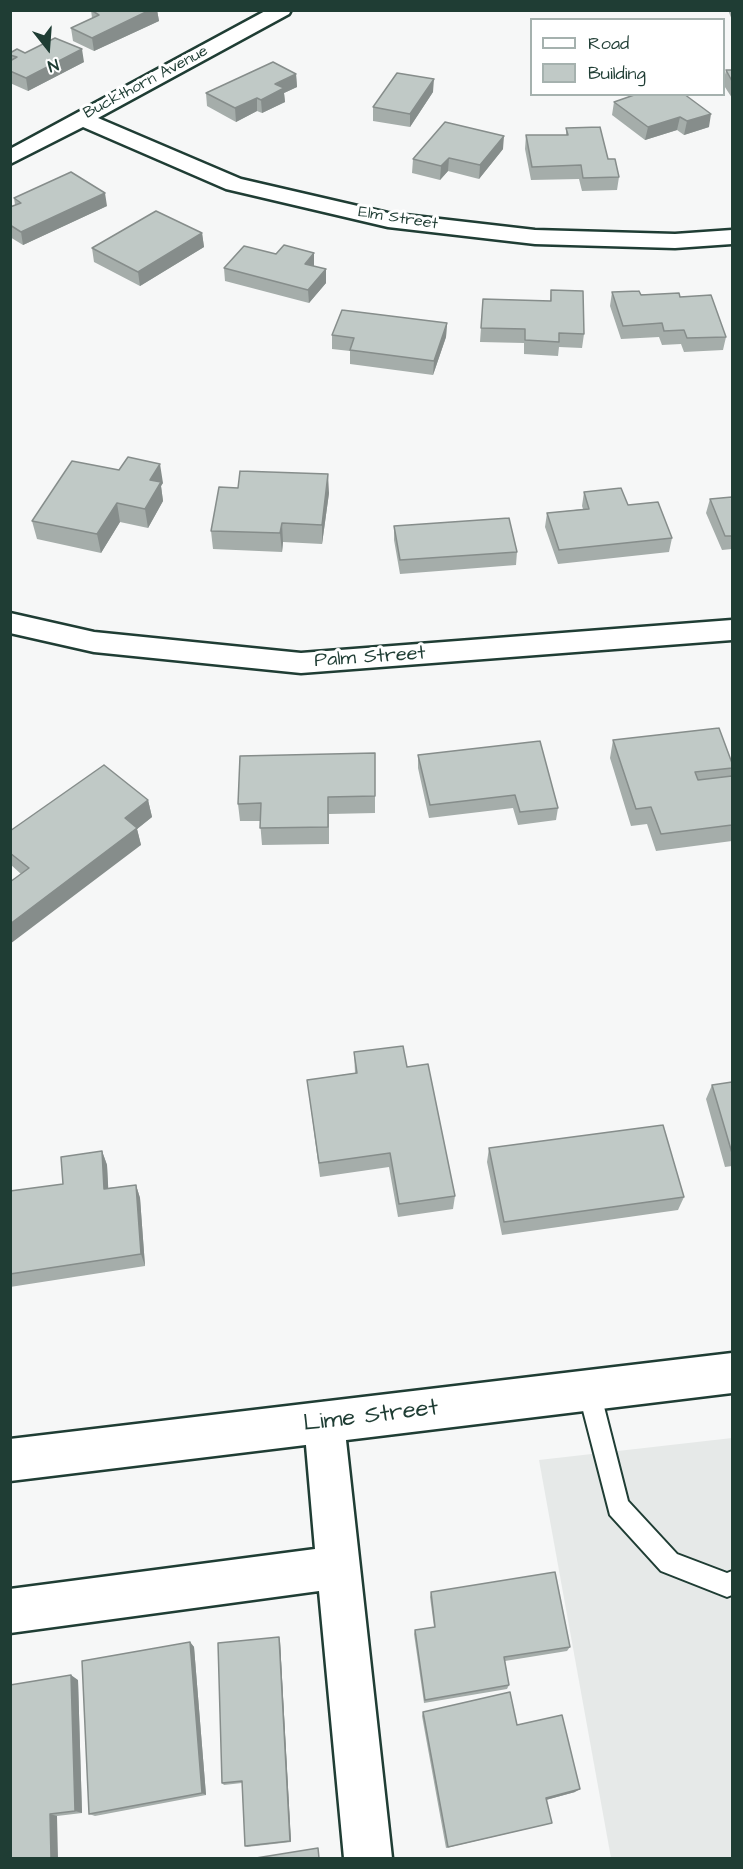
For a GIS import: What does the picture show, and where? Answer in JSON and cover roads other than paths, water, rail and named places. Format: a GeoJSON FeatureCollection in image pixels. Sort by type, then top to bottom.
{"type":"FeatureCollection","features":[{"type":"Feature","properties":{"kind":"street","name":"Buckthorn Avenue"},"geometry":{"type":"LineString","coordinates":[[10,158],[282,10]]}},
{"type":"Feature","properties":{"kind":"street","name":"Elm Street"},"geometry":{"type":"LineString","coordinates":[[80,118],[234,184],[388,220],[535,237],[675,241],[732,237]]}},
{"type":"Feature","properties":{"kind":"street","name":"Palm Street"},"geometry":{"type":"LineString","coordinates":[[10,622],[94,642],[301,663],[732,630]]}},
{"type":"Feature","properties":{"kind":"street","name":"Lime Street"},"geometry":{"type":"LineString","coordinates":[[10,1460],[732,1373]]}},
{"type":"Feature","properties":{"kind":"street"},"geometry":{"type":"LineString","coordinates":[[324,1422],[368,1858]]}},
{"type":"Feature","properties":{"kind":"street"},"geometry":{"type":"LineString","coordinates":[[10,1611],[339,1567]]}},
{"type":"Feature","properties":{"kind":"lane"},"geometry":{"type":"LineString","coordinates":[[589,1391],[618,1507],[669,1563],[727,1585],[732,1583]]}}]}
